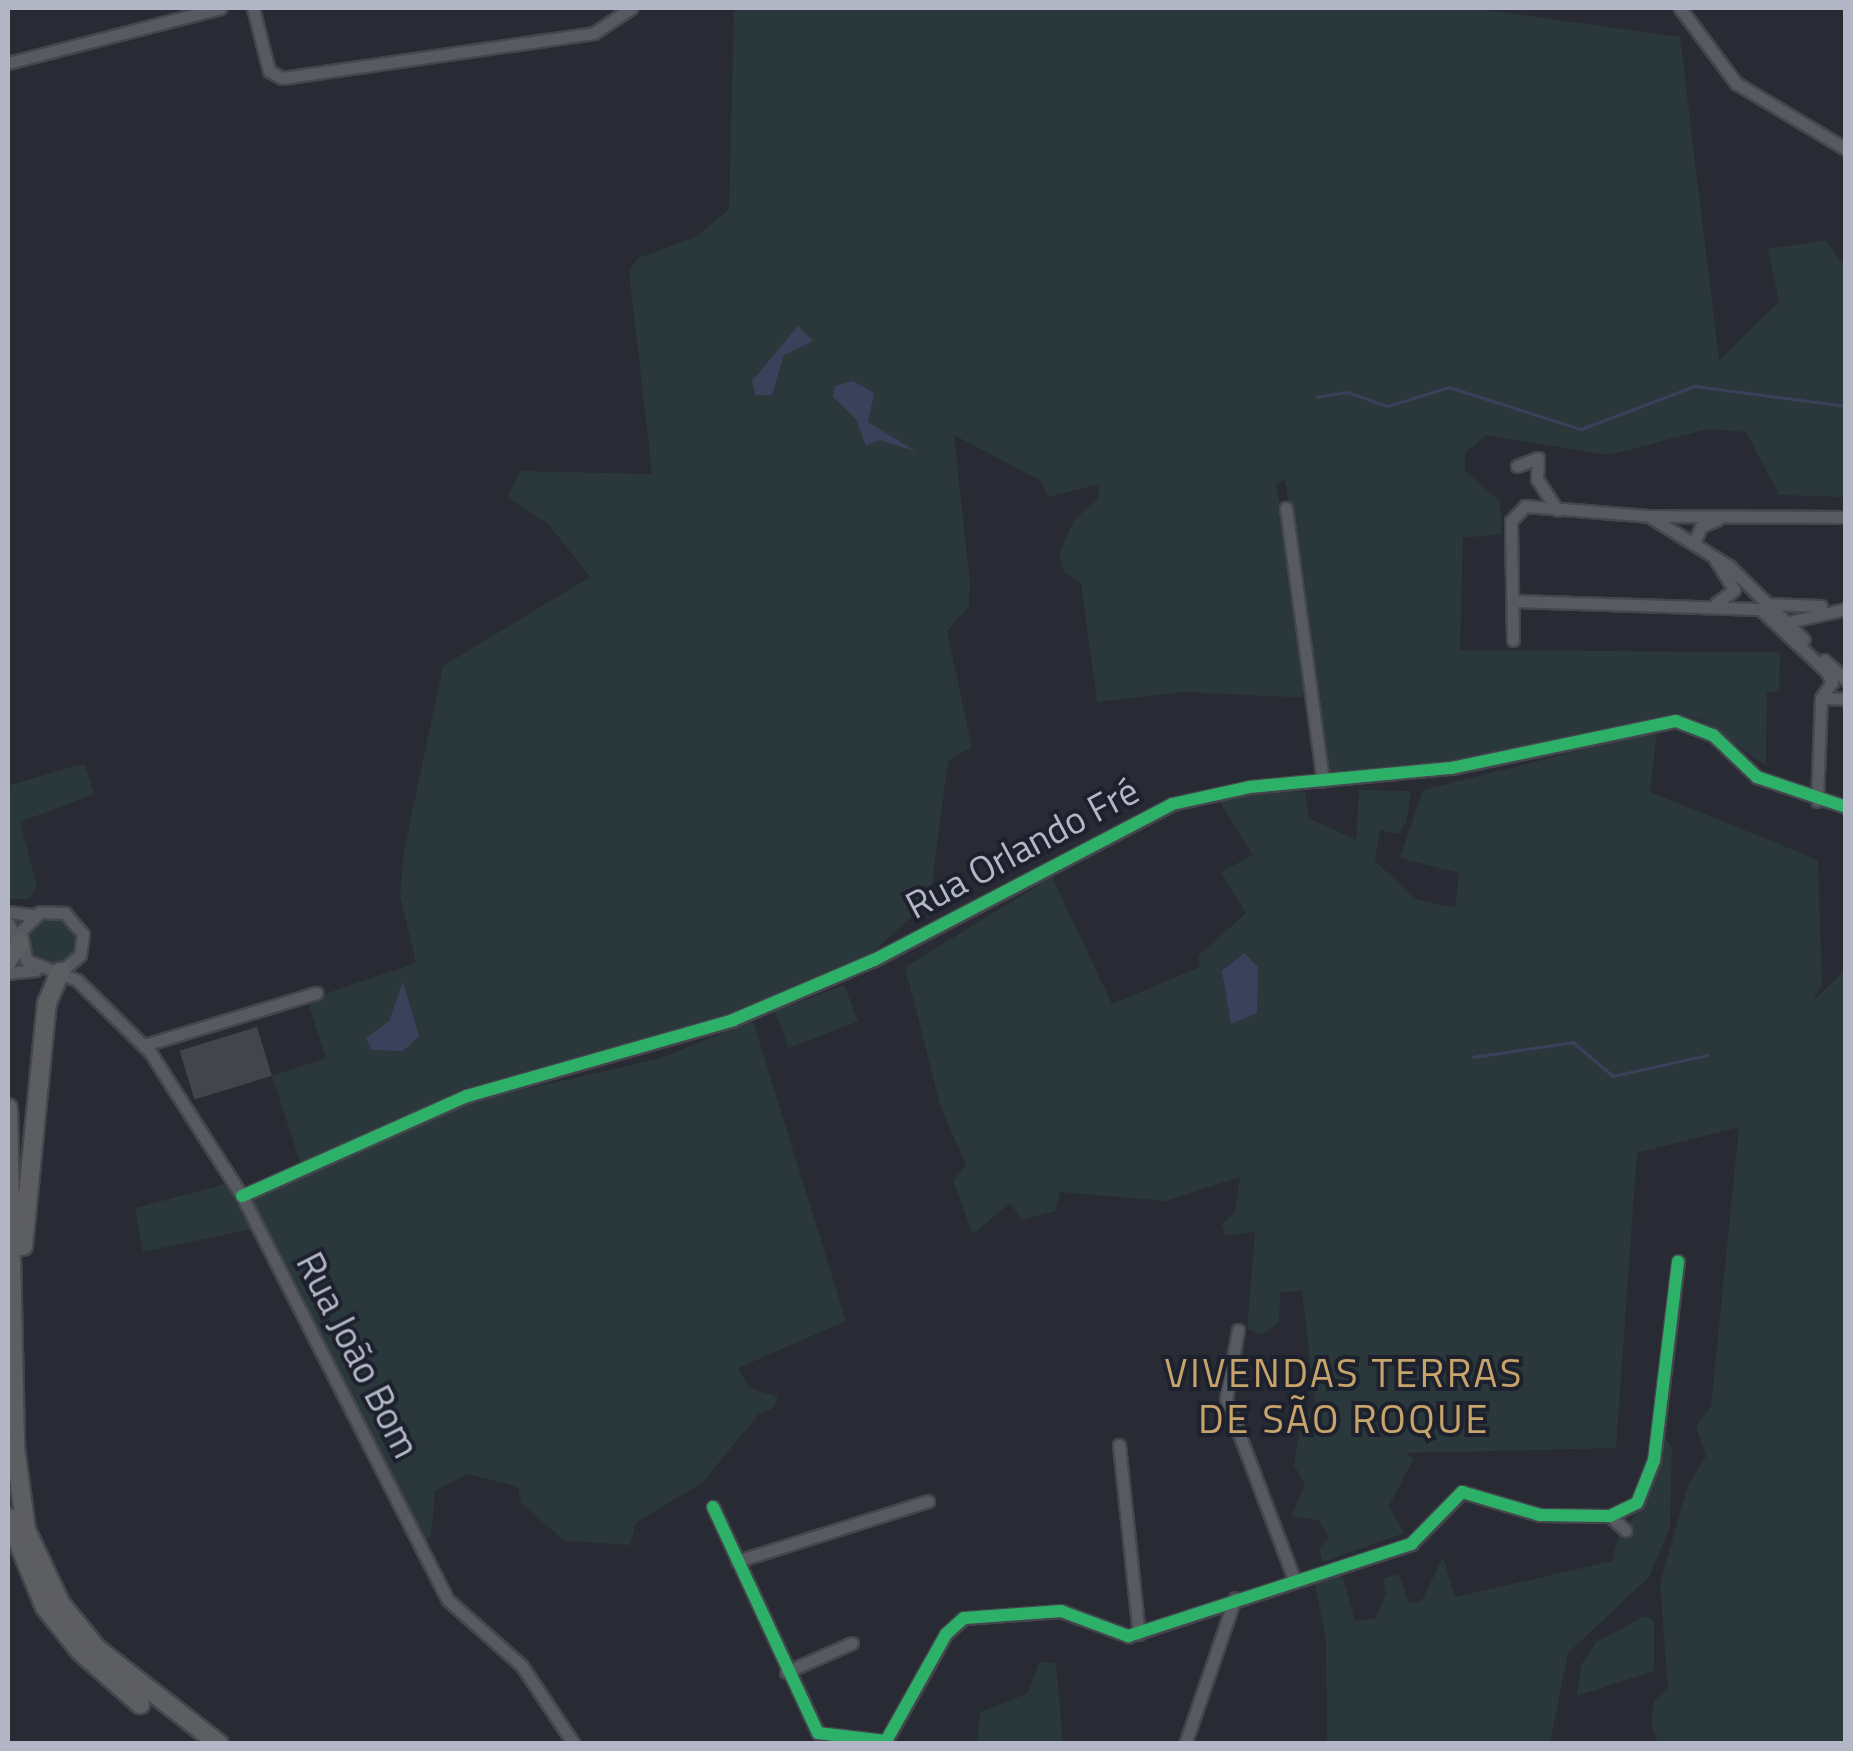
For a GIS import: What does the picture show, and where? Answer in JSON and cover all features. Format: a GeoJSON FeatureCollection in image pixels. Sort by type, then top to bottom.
{"type":"FeatureCollection","features":[{"type":"Feature","properties":{"kind":"highway"},"geometry":{"type":"LineString","coordinates":[[8,960],[19,943]]}},
{"type":"Feature","properties":{"kind":"highway"},"geometry":{"type":"LineString","coordinates":[[17,1276],[30,1214],[46,1003],[60,972]]}},
{"type":"Feature","properties":{"kind":"highway"},"geometry":{"type":"LineString","coordinates":[[8,1108],[17,1276],[19,1494],[46,1578],[118,1670],[218,1744]]}},
{"type":"Feature","properties":{"kind":"highway"},"geometry":{"type":"LineString","coordinates":[[8,1517],[30,1580],[62,1630],[104,1676],[196,1744]]}},
{"type":"Feature","properties":{"kind":"street"},"geometry":{"type":"LineString","coordinates":[[8,62],[220,8]]}},
{"type":"Feature","properties":{"kind":"street"},"geometry":{"type":"LineString","coordinates":[[253,8],[269,71],[282,78],[594,33],[630,8]]}},
{"type":"Feature","properties":{"kind":"street"},"geometry":{"type":"LineString","coordinates":[[1680,8],[1736,83],[1846,150]]}},
{"type":"Feature","properties":{"kind":"street"},"geometry":{"type":"LineString","coordinates":[[1516,466],[1538,458],[1537,479],[1558,510]]}},
{"type":"Feature","properties":{"kind":"street"},"geometry":{"type":"LineString","coordinates":[[1286,508],[1322,781]]}},
{"type":"Feature","properties":{"kind":"street"},"geometry":{"type":"LineString","coordinates":[[1513,640],[1511,521],[1519,509],[1648,516],[1846,517]]}},
{"type":"Feature","properties":{"kind":"street"},"geometry":{"type":"LineString","coordinates":[[1648,516],[1712,554],[1846,680]]}},
{"type":"Feature","properties":{"kind":"street"},"geometry":{"type":"LineString","coordinates":[[1694,544],[1707,522],[1756,518]]}},
{"type":"Feature","properties":{"kind":"street"},"geometry":{"type":"LineString","coordinates":[[1712,554],[1733,584],[1728,599]]}},
{"type":"Feature","properties":{"kind":"street"},"geometry":{"type":"LineString","coordinates":[[1682,605],[1756,593]]}},
{"type":"Feature","properties":{"kind":"street"},"geometry":{"type":"LineString","coordinates":[[1513,601],[1756,608],[1826,671],[1832,682],[1821,698],[1817,801]]}},
{"type":"Feature","properties":{"kind":"street"},"geometry":{"type":"LineString","coordinates":[[1768,604],[1843,607]]}},
{"type":"Feature","properties":{"kind":"street"},"geometry":{"type":"LineString","coordinates":[[1771,619],[1786,622],[1843,607]]}},
{"type":"Feature","properties":{"kind":"street"},"geometry":{"type":"LineString","coordinates":[[1802,615],[1802,638]]}},
{"type":"Feature","properties":{"kind":"street"},"geometry":{"type":"LineString","coordinates":[[1821,698],[1846,699]]}},
{"type":"Feature","properties":{"kind":"street","name":"Rua Orlando Fré"},"geometry":{"type":"LineString","coordinates":[[242,1196],[467,1096],[734,1020],[874,960],[1172,804],[1322,781],[1451,768],[1676,721],[1713,735],[1757,777],[1817,801],[1846,807]]}},
{"type":"Feature","properties":{"kind":"street"},"geometry":{"type":"LineString","coordinates":[[8,912],[33,916],[49,910],[72,918],[82,934],[80,954],[90,990]]}},
{"type":"Feature","properties":{"kind":"street"},"geometry":{"type":"LineString","coordinates":[[19,943],[33,916]]}},
{"type":"Feature","properties":{"kind":"street"},"geometry":{"type":"LineString","coordinates":[[8,923],[39,970]]}},
{"type":"Feature","properties":{"kind":"street"},"geometry":{"type":"LineString","coordinates":[[8,973],[60,972],[80,954]]}},
{"type":"Feature","properties":{"kind":"street","name":"Rua João Bom"},"geometry":{"type":"LineString","coordinates":[[60,972],[90,990],[145,1045],[242,1196],[448,1600],[522,1666],[574,1744]]}},
{"type":"Feature","properties":{"kind":"street"},"geometry":{"type":"LineString","coordinates":[[145,1045],[316,993]]}},
{"type":"Feature","properties":{"kind":"street"},"geometry":{"type":"LineString","coordinates":[[713,1507],[786,1672],[818,1732],[886,1742],[946,1634],[964,1618],[1060,1611],[1113,1633],[1139,1634],[1294,1576],[1422,1539],[1462,1492],[1540,1516],[1610,1516],[1647,1491],[1678,1262]]}},
{"type":"Feature","properties":{"kind":"street"},"geometry":{"type":"LineString","coordinates":[[1238,1330],[1226,1399],[1294,1576]]}},
{"type":"Feature","properties":{"kind":"street"},"geometry":{"type":"LineString","coordinates":[[1118,1446],[1139,1634]]}},
{"type":"Feature","properties":{"kind":"street"},"geometry":{"type":"LineString","coordinates":[[736,1561],[928,1501]]}},
{"type":"Feature","properties":{"kind":"street"},"geometry":{"type":"LineString","coordinates":[[1610,1516],[1626,1530]]}},
{"type":"Feature","properties":{"kind":"street"},"geometry":{"type":"LineString","coordinates":[[1185,1744],[1235,1598]]}},
{"type":"Feature","properties":{"kind":"street"},"geometry":{"type":"LineString","coordinates":[[786,1672],[852,1643]]}},
{"type":"Feature","properties":{"kind":"shaded area"},"geometry":{"type":"Polygon","coordinates":[[[734,8],[1471,8],[1680,37],[1719,360],[1779,302],[1768,249],[1826,240],[1845,267],[1845,497],[1779,495],[1746,432],[1708,429],[1609,455],[1486,435],[1465,453],[1465,471],[1500,501],[1502,534],[1463,538],[1460,650],[1780,652],[1779,691],[1767,692],[1766,766],[1701,720],[1679,714],[1452,762],[1329,776],[1285,480],[1276,484],[1312,698],[1183,692],[1097,702],[1081,583],[1064,572],[1059,553],[1074,520],[1099,497],[1099,484],[1048,497],[1041,481],[954,435],[970,583],[969,606],[947,631],[972,747],[948,761],[930,900],[866,958],[661,1042],[464,1090],[301,1165],[272,1076],[326,1058],[307,1000],[416,963],[400,896],[404,851],[443,666],[590,577],[549,525],[508,497],[520,471],[652,474],[629,271],[638,258],[696,237],[729,209],[734,8]]]}},
{"type":"Feature","properties":{"kind":"shaded area"},"geometry":{"type":"Polygon","coordinates":[[[1648,733],[1657,735],[1650,792],[1818,860],[1822,984],[1813,1001],[1846,969],[1845,1743],[1658,1743],[1651,1724],[1654,1702],[1668,1689],[1660,1583],[1688,1485],[1706,1456],[1696,1426],[1711,1407],[1739,1127],[1637,1153],[1616,1448],[1406,1453],[1413,1460],[1389,1506],[1404,1533],[1323,1562],[1319,1548],[1329,1537],[1318,1520],[1291,1516],[1305,1485],[1294,1465],[1300,1429],[1315,1402],[1302,1291],[1280,1292],[1279,1323],[1262,1335],[1247,1329],[1255,1232],[1225,1236],[1222,1224],[1235,1213],[1240,1177],[1166,1201],[1060,1192],[1055,1211],[1022,1220],[1010,1203],[973,1234],[953,1181],[966,1165],[941,1108],[905,967],[1052,877],[1112,1004],[1200,967],[1198,956],[1246,913],[1221,872],[1253,855],[1219,800],[1268,790],[1305,792],[1309,818],[1356,840],[1359,790],[1411,791],[1406,823],[1399,834],[1380,830],[1375,861],[1416,899],[1455,908],[1459,873],[1400,858],[1423,790],[1648,733]]]}},
{"type":"Feature","properties":{"kind":"shaded area"},"geometry":{"type":"Polygon","coordinates":[[[85,765],[94,794],[20,822],[37,887],[28,899],[8,899],[8,786],[85,765]]]}},
{"type":"Feature","properties":{"kind":"shaded area"},"geometry":{"type":"Polygon","coordinates":[[[52,916],[70,923],[77,941],[70,959],[52,966],[34,959],[27,941],[34,923],[52,916]]]}},
{"type":"Feature","properties":{"kind":"shaded area"},"geometry":{"type":"Polygon","coordinates":[[[844,985],[858,1021],[789,1048],[775,1012],[844,985]]]}},
{"type":"Feature","properties":{"kind":"shaded area"},"geometry":{"type":"Polygon","coordinates":[[[753,1021],[846,1321],[738,1368],[750,1388],[778,1397],[773,1408],[759,1414],[702,1483],[636,1523],[630,1545],[565,1541],[521,1503],[518,1487],[467,1474],[435,1491],[431,1537],[423,1541],[251,1200],[468,1102],[658,1059],[753,1021]]]}},
{"type":"Feature","properties":{"kind":"shaded area"},"geometry":{"type":"Polygon","coordinates":[[[225,1184],[251,1229],[143,1252],[135,1208],[225,1184]]]}},
{"type":"Feature","properties":{"kind":"shaded area"},"geometry":{"type":"Polygon","coordinates":[[[1664,1435],[1672,1448],[1670,1527],[1649,1577],[1568,1653],[1550,1743],[1233,1744],[1327,1741],[1326,1640],[1314,1580],[1340,1568],[1355,1621],[1375,1619],[1386,1594],[1383,1579],[1399,1574],[1409,1604],[1422,1600],[1443,1557],[1455,1597],[1612,1561],[1618,1538],[1648,1497],[1664,1435]]]}},
{"type":"Feature","properties":{"kind":"shaded area"},"geometry":{"type":"Polygon","coordinates":[[[1645,1616],[1654,1621],[1654,1671],[1577,1696],[1581,1665],[1596,1642],[1645,1616]]]}},
{"type":"Feature","properties":{"kind":"shaded area"},"geometry":{"type":"Polygon","coordinates":[[[1039,1662],[1056,1663],[1063,1743],[977,1743],[980,1712],[1028,1693],[1039,1662]]]}},
{"type":"Feature","properties":{"kind":"water"},"geometry":{"type":"Polygon","coordinates":[[[798,326],[813,341],[784,355],[772,395],[755,395],[752,381],[798,326]]]}},
{"type":"Feature","properties":{"kind":"water"},"geometry":{"type":"Polygon","coordinates":[[[853,381],[874,393],[868,422],[917,452],[880,440],[866,446],[856,419],[833,397],[835,386],[853,381]]]}},
{"type":"Feature","properties":{"kind":"water"},"geometry":{"type":"Polygon","coordinates":[[[1244,953],[1258,967],[1257,1013],[1231,1024],[1222,971],[1244,953]]]}},
{"type":"Feature","properties":{"kind":"water"},"geometry":{"type":"Polygon","coordinates":[[[403,982],[419,1036],[403,1051],[372,1050],[366,1038],[389,1021],[403,982]]]}},
{"type":"Feature","properties":{"kind":"building"},"geometry":{"type":"Polygon","coordinates":[[[257,1027],[272,1076],[194,1099],[180,1051],[257,1027]]]}},
{"type":"Feature","properties":{"kind":"waterway"},"geometry":{"type":"LineString","coordinates":[[1316,397],[1347,392],[1388,406],[1449,387],[1581,429],[1695,386],[1846,406]]}},
{"type":"Feature","properties":{"kind":"waterway"},"geometry":{"type":"LineString","coordinates":[[1473,1057],[1573,1042],[1613,1076],[1708,1055]]}},
{"type":"Feature","properties":{"kind":"cycle path"},"geometry":{"type":"LineString","coordinates":[[242,1196],[467,1096],[733,1020],[874,960],[1172,804],[1249,787],[1451,768],[1676,721],[1713,735],[1757,777],[1846,807]]}},
{"type":"Feature","properties":{"kind":"cycle path"},"geometry":{"type":"LineString","coordinates":[[713,1507],[818,1733],[886,1741],[946,1634],[964,1618],[1061,1611],[1128,1636],[1411,1544],[1462,1492],[1540,1515],[1610,1516],[1637,1503],[1654,1460],[1678,1261]]}},
{"type":"Feature","properties":{"kind":"district","name":"VIVENDAS TERRAS DE SÃO ROQUE"},"geometry":{"type":"Point","coordinates":[1344,1396]}}]}
